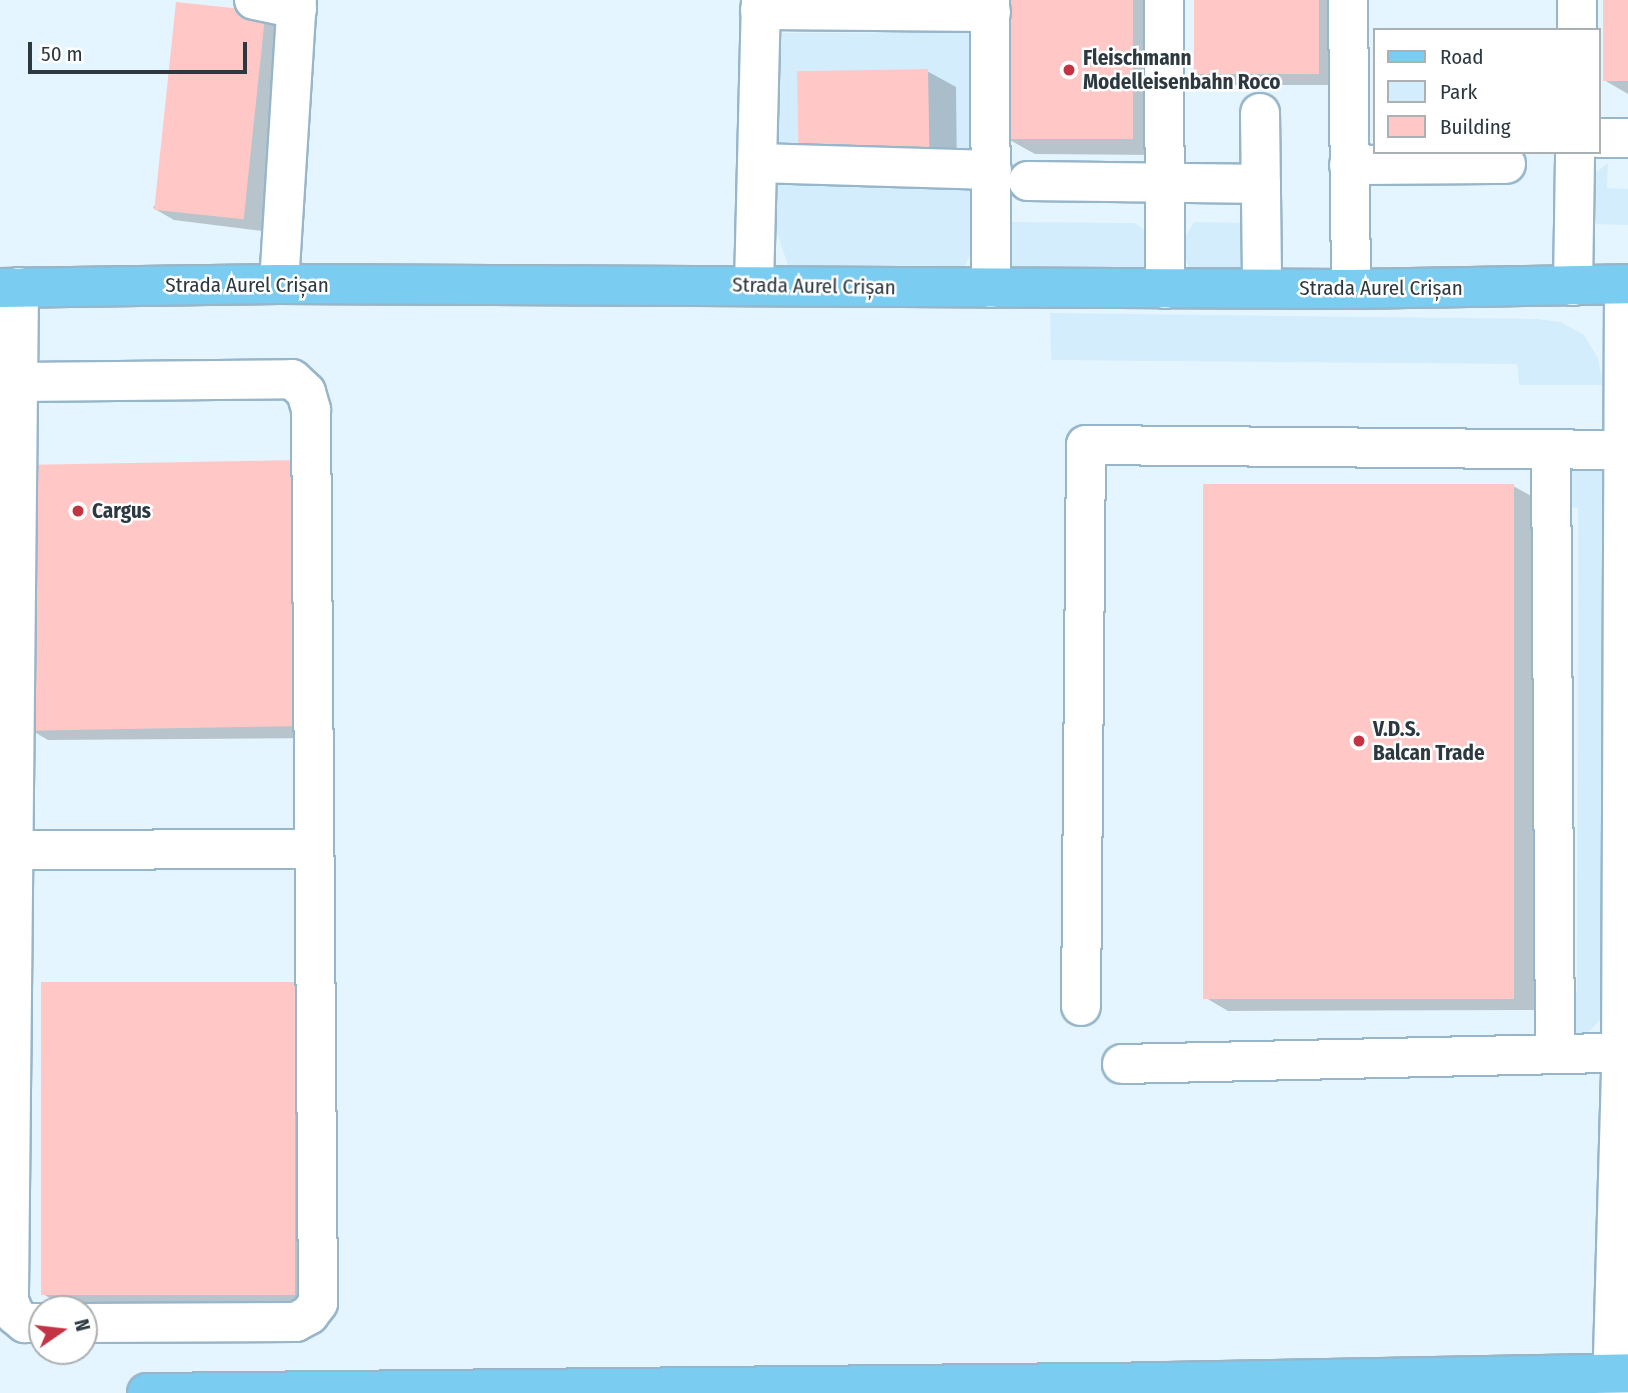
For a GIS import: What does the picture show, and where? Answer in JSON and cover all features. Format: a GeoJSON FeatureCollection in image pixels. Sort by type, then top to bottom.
{"type":"FeatureCollection","features":[{"type":"Feature","properties":{"kind":"main road","name":"Strada Aurel Crișan"},"geometry":{"type":"LineString","coordinates":[[9,288],[279,284],[1165,289],[1626,285]]}},
{"type":"Feature","properties":{"kind":"main road"},"geometry":{"type":"LineString","coordinates":[[147,1393],[1258,1387],[1617,1380]]}},
{"type":"Feature","properties":{"kind":"street"},"geometry":{"type":"LineString","coordinates":[[254,0],[297,4],[279,284]]}},
{"type":"Feature","properties":{"kind":"street"},"geometry":{"type":"LineString","coordinates":[[1164,0],[1165,289]]}},
{"type":"Feature","properties":{"kind":"street"},"geometry":{"type":"LineString","coordinates":[[1348,0],[1351,289]]}},
{"type":"Feature","properties":{"kind":"street"},"geometry":{"type":"LineString","coordinates":[[1577,0],[1577,28]]}},
{"type":"Feature","properties":{"kind":"street"},"geometry":{"type":"LineString","coordinates":[[754,286],[760,5],[990,6],[991,288]]}},
{"type":"Feature","properties":{"kind":"street"},"geometry":{"type":"LineString","coordinates":[[1260,113],[1262,288]]}},
{"type":"Feature","properties":{"kind":"street"},"geometry":{"type":"LineString","coordinates":[[1600,138],[1628,138]]}},
{"type":"Feature","properties":{"kind":"street"},"geometry":{"type":"LineString","coordinates":[[1573,286],[1575,154]]}},
{"type":"Feature","properties":{"kind":"street"},"geometry":{"type":"LineString","coordinates":[[757,163],[992,170]]}},
{"type":"Feature","properties":{"kind":"street"},"geometry":{"type":"LineString","coordinates":[[1349,165],[1506,163]]}},
{"type":"Feature","properties":{"kind":"street"},"geometry":{"type":"LineString","coordinates":[[1028,181],[1261,184]]}},
{"type":"Feature","properties":{"kind":"street"},"geometry":{"type":"LineString","coordinates":[[1617,1380],[1625,851],[1623,450],[1626,285]]}},
{"type":"Feature","properties":{"kind":"street"},"geometry":{"type":"LineString","coordinates":[[9,288],[18,383],[9,1301],[15,1315],[28,1324]]}},
{"type":"Feature","properties":{"kind":"street"},"geometry":{"type":"LineString","coordinates":[[18,383],[292,379],[306,392],[311,410],[318,1303],[309,1315],[296,1322],[98,1323]]}},
{"type":"Feature","properties":{"kind":"street"},"geometry":{"type":"LineString","coordinates":[[1081,1006],[1086,445],[1623,450]]}},
{"type":"Feature","properties":{"kind":"street"},"geometry":{"type":"LineString","coordinates":[[1551,449],[1555,1053]]}},
{"type":"Feature","properties":{"kind":"street"},"geometry":{"type":"LineString","coordinates":[[14,850],[314,849]]}},
{"type":"Feature","properties":{"kind":"street"},"geometry":{"type":"LineString","coordinates":[[1122,1064],[1555,1053],[1623,1066]]}},
{"type":"Feature","properties":{"kind":"shaded area"},"geometry":{"type":"Polygon","coordinates":[[[0,0],[1628,0],[1628,1393],[0,1393],[0,0]]]}},
{"type":"Feature","properties":{"kind":"green space"},"geometry":{"type":"Polygon","coordinates":[[[976,32],[977,242],[958,279],[792,277],[776,230],[776,33],[976,32]]]}},
{"type":"Feature","properties":{"kind":"green space"},"geometry":{"type":"Polygon","coordinates":[[[1608,163],[1607,188],[1628,189],[1628,225],[1592,224],[1594,174],[1608,163]]]}},
{"type":"Feature","properties":{"kind":"green space"},"geometry":{"type":"Polygon","coordinates":[[[1004,222],[1134,223],[1144,229],[1150,242],[1148,277],[1019,277],[1010,263],[1004,222]]]}},
{"type":"Feature","properties":{"kind":"green space"},"geometry":{"type":"Polygon","coordinates":[[[1194,222],[1247,223],[1247,261],[1242,270],[1191,272],[1182,252],[1183,240],[1194,222]]]}},
{"type":"Feature","properties":{"kind":"green space"},"geometry":{"type":"Polygon","coordinates":[[[1050,313],[1537,319],[1561,322],[1584,335],[1598,358],[1603,385],[1519,385],[1517,364],[1051,360],[1050,313]]]}},
{"type":"Feature","properties":{"kind":"green space"},"geometry":{"type":"Polygon","coordinates":[[[1587,462],[1602,470],[1602,1017],[1590,1031],[1575,1037],[1562,1029],[1566,999],[1577,991],[1578,508],[1565,506],[1568,466],[1587,462]]]}},
{"type":"Feature","properties":{"kind":"building","name":"Fleischmann Modelleisenbahn Roco"},"geometry":{"type":"Polygon","coordinates":[[[1005,0],[1133,0],[1133,139],[1005,139],[1005,0]]]}},
{"type":"Feature","properties":{"kind":"building"},"geometry":{"type":"Polygon","coordinates":[[[1194,0],[1319,0],[1319,74],[1194,74],[1194,0]]]}},
{"type":"Feature","properties":{"kind":"building"},"geometry":{"type":"Polygon","coordinates":[[[1603,0],[1628,0],[1628,81],[1603,81],[1603,0]]]}},
{"type":"Feature","properties":{"kind":"building"},"geometry":{"type":"Polygon","coordinates":[[[176,2],[266,11],[244,219],[154,210],[176,2]]]}},
{"type":"Feature","properties":{"kind":"building"},"geometry":{"type":"Polygon","coordinates":[[[928,69],[930,160],[799,162],[797,71],[928,69]]]}},
{"type":"Feature","properties":{"kind":"building"},"geometry":{"type":"Polygon","coordinates":[[[301,460],[306,726],[25,731],[20,465],[301,460]]]}},
{"type":"Feature","properties":{"kind":"building","name":"V.D.S. Balcan Trade"},"geometry":{"type":"Polygon","coordinates":[[[1203,484],[1514,484],[1514,999],[1203,999],[1203,484]]]}},
{"type":"Feature","properties":{"kind":"building"},"geometry":{"type":"Polygon","coordinates":[[[41,982],[295,982],[295,1295],[41,1295],[41,982]]]}},
{"type":"Feature","properties":{"kind":"place","name":"Fleischmann Modelleisenbahn Roco"},"geometry":{"type":"Point","coordinates":[1069,70]}},
{"type":"Feature","properties":{"kind":"place","name":"Cargus"},"geometry":{"type":"Point","coordinates":[78,511]}},
{"type":"Feature","properties":{"kind":"place","name":"V.D.S. Balcan Trade"},"geometry":{"type":"Point","coordinates":[1359,741]}}]}
